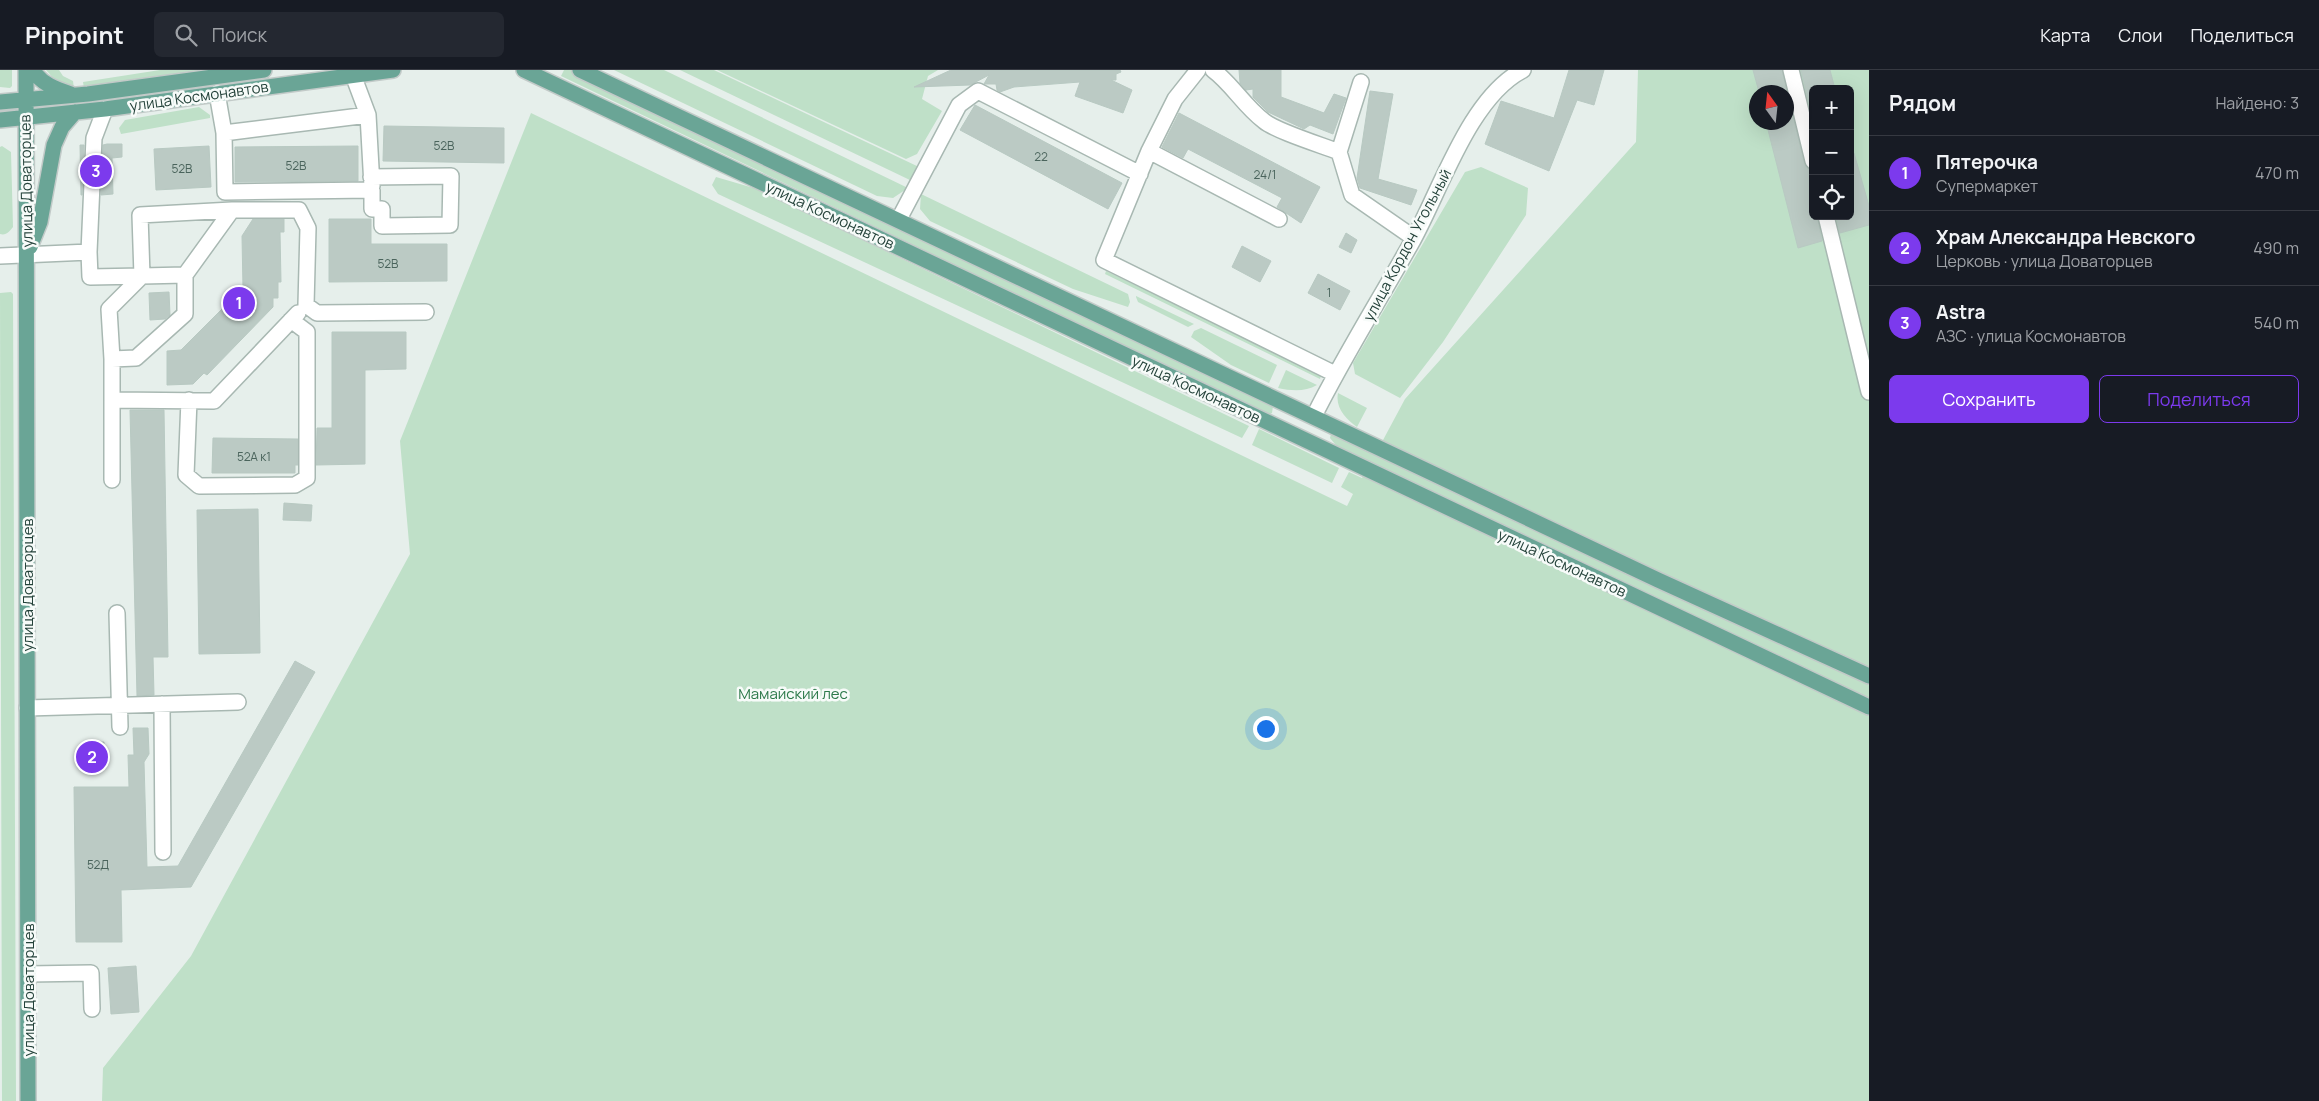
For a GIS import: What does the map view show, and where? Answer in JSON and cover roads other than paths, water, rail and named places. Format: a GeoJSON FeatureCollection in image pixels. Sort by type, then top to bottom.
{"type":"FeatureCollection","features":[{"type":"Feature","properties":{"kind":"main road","name":"улица Доваторцев"},"geometry":{"type":"LineString","coordinates":[[26,70],[28,1101]]}},
{"type":"Feature","properties":{"kind":"main road"},"geometry":{"type":"LineString","coordinates":[[33,70],[43,82],[53,88],[74,95]]}},
{"type":"Feature","properties":{"kind":"main road","name":"улица Космонавтов"},"geometry":{"type":"LineString","coordinates":[[0,102],[74,95],[258,70]]}},
{"type":"Feature","properties":{"kind":"main road","name":"улица Космонавтов"},"geometry":{"type":"LineString","coordinates":[[3,120],[105,109],[393,70]]}},
{"type":"Feature","properties":{"kind":"main road","name":"улица Космонавтов"},"geometry":{"type":"LineString","coordinates":[[524,70],[1869,707]]}},
{"type":"Feature","properties":{"kind":"main road","name":"улица Космонавтов"},"geometry":{"type":"LineString","coordinates":[[580,70],[1667,584],[1869,676]]}},
{"type":"Feature","properties":{"kind":"main road"},"geometry":{"type":"LineString","coordinates":[[27,255],[40,222],[54,145],[62,127],[75,112]]}},
{"type":"Feature","properties":{"kind":"street"},"geometry":{"type":"LineString","coordinates":[[1198,70],[1175,99],[1149,151],[1104,260],[1335,374]]}},
{"type":"Feature","properties":{"kind":"street"},"geometry":{"type":"LineString","coordinates":[[1213,70],[1227,80],[1238,97],[1266,123],[1338,152]]}},
{"type":"Feature","properties":{"kind":"street","name":"улица Кордон Угольный"},"geometry":{"type":"LineString","coordinates":[[1314,416],[1335,374],[1414,238],[1471,124],[1507,78],[1522,70]]}},
{"type":"Feature","properties":{"kind":"street"},"geometry":{"type":"LineString","coordinates":[[1791,70],[1809,144]]}},
{"type":"Feature","properties":{"kind":"street"},"geometry":{"type":"LineString","coordinates":[[218,93],[224,133],[225,192],[372,184],[451,176],[450,226],[382,226],[382,209],[372,209],[372,184],[368,115],[353,75]]}},
{"type":"Feature","properties":{"kind":"street"},"geometry":{"type":"LineString","coordinates":[[1361,82],[1338,152],[1352,195],[1414,238]]}},
{"type":"Feature","properties":{"kind":"street"},"geometry":{"type":"LineString","coordinates":[[899,220],[959,105],[978,91],[1140,174]]}},
{"type":"Feature","properties":{"kind":"street"},"geometry":{"type":"LineString","coordinates":[[105,109],[94,138],[89,252],[90,277],[184,275]]}},
{"type":"Feature","properties":{"kind":"street"},"geometry":{"type":"LineString","coordinates":[[224,133],[368,115]]}},
{"type":"Feature","properties":{"kind":"street"},"geometry":{"type":"LineString","coordinates":[[1149,151],[1279,219]]}},
{"type":"Feature","properties":{"kind":"street"},"geometry":{"type":"LineString","coordinates":[[112,359],[136,358],[186,314],[184,275],[232,210]]}},
{"type":"Feature","properties":{"kind":"street"},"geometry":{"type":"LineString","coordinates":[[112,400],[214,401],[306,305],[308,228],[299,210],[232,210],[140,215],[142,276],[110,308],[112,480]]}},
{"type":"Feature","properties":{"kind":"street"},"geometry":{"type":"LineString","coordinates":[[1827,220],[1869,392]]}},
{"type":"Feature","properties":{"kind":"street"},"geometry":{"type":"LineString","coordinates":[[0,256],[89,252]]}},
{"type":"Feature","properties":{"kind":"street"},"geometry":{"type":"LineString","coordinates":[[306,305],[317,313],[426,312]]}},
{"type":"Feature","properties":{"kind":"street"},"geometry":{"type":"LineString","coordinates":[[189,400],[186,475],[199,486],[295,485],[307,478],[307,332],[292,320]]}},
{"type":"Feature","properties":{"kind":"street"},"geometry":{"type":"LineString","coordinates":[[117,613],[120,727]]}},
{"type":"Feature","properties":{"kind":"street"},"geometry":{"type":"LineString","coordinates":[[27,708],[238,702]]}},
{"type":"Feature","properties":{"kind":"street"},"geometry":{"type":"LineString","coordinates":[[162,704],[163,852]]}},
{"type":"Feature","properties":{"kind":"street"},"geometry":{"type":"LineString","coordinates":[[28,974],[91,973],[92,1010]]}},
{"type":"Feature","properties":{"kind":"place","name":"Astra"},"geometry":{"type":"Point","coordinates":[96,171]}},
{"type":"Feature","properties":{"kind":"place","name":"Пятерочка"},"geometry":{"type":"Point","coordinates":[239,303]}},
{"type":"Feature","properties":{"kind":"place","name":"Храм Александра Невского"},"geometry":{"type":"Point","coordinates":[92,757]}},
{"type":"Feature","properties":{"kind":"park label","name":"Мамайский лес"},"geometry":{"type":"Point","coordinates":[793,693]}}]}
